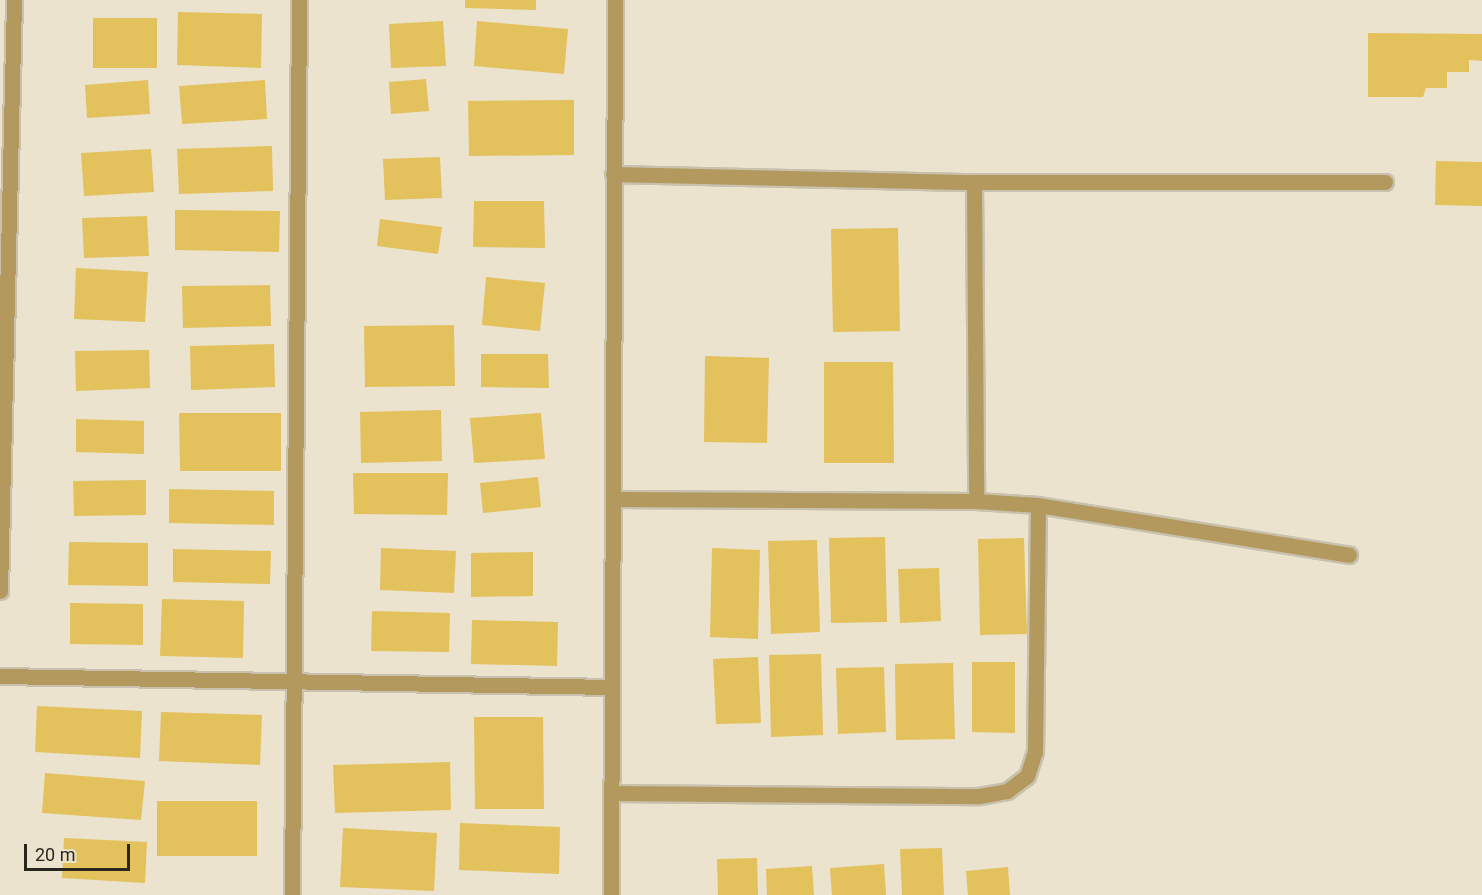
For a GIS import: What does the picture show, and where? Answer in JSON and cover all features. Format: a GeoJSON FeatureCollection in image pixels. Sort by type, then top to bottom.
{"type":"FeatureCollection","features":[{"type":"Feature","properties":{"kind":"street"},"geometry":{"type":"LineString","coordinates":[[0,591],[14,0]]}},
{"type":"Feature","properties":{"kind":"street"},"geometry":{"type":"LineString","coordinates":[[292,895],[299,0]]}},
{"type":"Feature","properties":{"kind":"street"},"geometry":{"type":"LineString","coordinates":[[611,895],[615,499],[613,174],[615,0]]}},
{"type":"Feature","properties":{"kind":"street"},"geometry":{"type":"LineString","coordinates":[[613,174],[974,182],[1385,182]]}},
{"type":"Feature","properties":{"kind":"street"},"geometry":{"type":"LineString","coordinates":[[974,182],[976,501]]}},
{"type":"Feature","properties":{"kind":"street"},"geometry":{"type":"LineString","coordinates":[[615,499],[976,501],[1038,505],[1349,555]]}},
{"type":"Feature","properties":{"kind":"street"},"geometry":{"type":"LineString","coordinates":[[612,793],[979,796],[1007,791],[1027,776],[1035,752],[1038,505]]}},
{"type":"Feature","properties":{"kind":"street"},"geometry":{"type":"LineString","coordinates":[[0,676],[612,687]]}},
{"type":"Feature","properties":{"kind":"building"},"geometry":{"type":"Polygon","coordinates":[[[465,0],[536,0],[536,10],[465,8],[465,0]]]}},
{"type":"Feature","properties":{"kind":"building"},"geometry":{"type":"Polygon","coordinates":[[[178,12],[262,14],[261,68],[177,65],[178,12]]]}},
{"type":"Feature","properties":{"kind":"building"},"geometry":{"type":"Polygon","coordinates":[[[93,18],[157,18],[157,68],[93,68],[93,18]]]}},
{"type":"Feature","properties":{"kind":"building"},"geometry":{"type":"Polygon","coordinates":[[[443,21],[446,66],[391,68],[389,24],[443,21]]]}},
{"type":"Feature","properties":{"kind":"building"},"geometry":{"type":"Polygon","coordinates":[[[477,21],[568,29],[564,74],[474,66],[477,21]]]}},
{"type":"Feature","properties":{"kind":"building"},"geometry":{"type":"Polygon","coordinates":[[[1368,33],[1482,34],[1482,61],[1469,60],[1469,72],[1447,72],[1447,88],[1426,88],[1423,97],[1368,97],[1368,33]]]}},
{"type":"Feature","properties":{"kind":"building"},"geometry":{"type":"Polygon","coordinates":[[[426,79],[429,111],[391,114],[389,82],[426,79]]]}},
{"type":"Feature","properties":{"kind":"building"},"geometry":{"type":"Polygon","coordinates":[[[148,80],[150,114],[87,118],[85,85],[148,80]]]}},
{"type":"Feature","properties":{"kind":"building"},"geometry":{"type":"Polygon","coordinates":[[[265,80],[267,119],[182,124],[179,86],[265,80]]]}},
{"type":"Feature","properties":{"kind":"building"},"geometry":{"type":"Polygon","coordinates":[[[574,100],[574,155],[469,156],[468,101],[574,100]]]}},
{"type":"Feature","properties":{"kind":"building"},"geometry":{"type":"Polygon","coordinates":[[[272,146],[273,191],[179,194],[177,149],[272,146]]]}},
{"type":"Feature","properties":{"kind":"building"},"geometry":{"type":"Polygon","coordinates":[[[151,149],[154,192],[84,196],[81,153],[151,149]]]}},
{"type":"Feature","properties":{"kind":"building"},"geometry":{"type":"Polygon","coordinates":[[[440,157],[442,198],[385,200],[383,159],[440,157]]]}},
{"type":"Feature","properties":{"kind":"building"},"geometry":{"type":"Polygon","coordinates":[[[1436,161],[1482,162],[1482,206],[1435,205],[1436,161]]]}},
{"type":"Feature","properties":{"kind":"building"},"geometry":{"type":"Polygon","coordinates":[[[474,201],[544,201],[545,248],[473,247],[474,201]]]}},
{"type":"Feature","properties":{"kind":"building"},"geometry":{"type":"Polygon","coordinates":[[[175,210],[280,211],[279,252],[175,250],[175,210]]]}},
{"type":"Feature","properties":{"kind":"building"},"geometry":{"type":"Polygon","coordinates":[[[147,216],[149,256],[84,258],[82,218],[147,216]]]}},
{"type":"Feature","properties":{"kind":"building"},"geometry":{"type":"Polygon","coordinates":[[[380,219],[442,227],[438,254],[377,246],[380,219]]]}},
{"type":"Feature","properties":{"kind":"building"},"geometry":{"type":"Polygon","coordinates":[[[898,228],[900,331],[833,332],[831,229],[898,228]]]}},
{"type":"Feature","properties":{"kind":"building"},"geometry":{"type":"Polygon","coordinates":[[[76,268],[148,272],[145,322],[74,319],[76,268]]]}},
{"type":"Feature","properties":{"kind":"building"},"geometry":{"type":"Polygon","coordinates":[[[486,277],[545,283],[540,331],[482,325],[486,277]]]}},
{"type":"Feature","properties":{"kind":"building"},"geometry":{"type":"Polygon","coordinates":[[[270,285],[271,326],[183,328],[182,286],[270,285]]]}},
{"type":"Feature","properties":{"kind":"building"},"geometry":{"type":"Polygon","coordinates":[[[454,325],[455,386],[365,387],[364,326],[454,325]]]}},
{"type":"Feature","properties":{"kind":"building"},"geometry":{"type":"Polygon","coordinates":[[[274,344],[275,387],[191,390],[190,346],[274,344]]]}},
{"type":"Feature","properties":{"kind":"building"},"geometry":{"type":"Polygon","coordinates":[[[149,350],[150,388],[76,391],[75,351],[149,350]]]}},
{"type":"Feature","properties":{"kind":"building"},"geometry":{"type":"Polygon","coordinates":[[[481,354],[548,354],[549,388],[481,387],[481,354]]]}},
{"type":"Feature","properties":{"kind":"building"},"geometry":{"type":"Polygon","coordinates":[[[705,356],[769,358],[767,443],[704,442],[705,356]]]}},
{"type":"Feature","properties":{"kind":"building"},"geometry":{"type":"Polygon","coordinates":[[[824,362],[893,362],[894,463],[824,463],[824,362]]]}},
{"type":"Feature","properties":{"kind":"building"},"geometry":{"type":"Polygon","coordinates":[[[441,410],[442,461],[361,463],[360,412],[441,410]]]}},
{"type":"Feature","properties":{"kind":"building"},"geometry":{"type":"Polygon","coordinates":[[[179,413],[281,413],[281,471],[180,471],[179,413]]]}},
{"type":"Feature","properties":{"kind":"building"},"geometry":{"type":"Polygon","coordinates":[[[541,413],[545,459],[474,463],[470,418],[541,413]]]}},
{"type":"Feature","properties":{"kind":"building"},"geometry":{"type":"Polygon","coordinates":[[[76,419],[144,421],[144,454],[76,452],[76,419]]]}},
{"type":"Feature","properties":{"kind":"building"},"geometry":{"type":"Polygon","coordinates":[[[353,473],[448,473],[447,515],[354,514],[353,473]]]}},
{"type":"Feature","properties":{"kind":"building"},"geometry":{"type":"Polygon","coordinates":[[[538,477],[541,507],[483,513],[480,483],[538,477]]]}},
{"type":"Feature","properties":{"kind":"building"},"geometry":{"type":"Polygon","coordinates":[[[146,480],[146,515],[74,516],[73,481],[146,480]]]}},
{"type":"Feature","properties":{"kind":"building"},"geometry":{"type":"Polygon","coordinates":[[[169,489],[274,491],[274,525],[169,523],[169,489]]]}},
{"type":"Feature","properties":{"kind":"building"},"geometry":{"type":"Polygon","coordinates":[[[885,537],[887,622],[831,623],[829,538],[885,537]]]}},
{"type":"Feature","properties":{"kind":"building"},"geometry":{"type":"Polygon","coordinates":[[[1024,538],[1027,634],[980,635],[978,539],[1024,538]]]}},
{"type":"Feature","properties":{"kind":"building"},"geometry":{"type":"Polygon","coordinates":[[[817,540],[820,632],[771,634],[768,541],[817,540]]]}},
{"type":"Feature","properties":{"kind":"building"},"geometry":{"type":"Polygon","coordinates":[[[69,542],[148,543],[148,586],[68,585],[69,542]]]}},
{"type":"Feature","properties":{"kind":"building"},"geometry":{"type":"Polygon","coordinates":[[[381,548],[456,551],[454,593],[380,590],[381,548]]]}},
{"type":"Feature","properties":{"kind":"building"},"geometry":{"type":"Polygon","coordinates":[[[712,548],[760,550],[758,639],[710,637],[712,548]]]}},
{"type":"Feature","properties":{"kind":"building"},"geometry":{"type":"Polygon","coordinates":[[[173,549],[271,551],[270,584],[173,582],[173,549]]]}},
{"type":"Feature","properties":{"kind":"building"},"geometry":{"type":"Polygon","coordinates":[[[533,552],[533,596],[471,597],[471,553],[533,552]]]}},
{"type":"Feature","properties":{"kind":"building"},"geometry":{"type":"Polygon","coordinates":[[[939,568],[941,621],[900,623],[898,569],[939,568]]]}},
{"type":"Feature","properties":{"kind":"building"},"geometry":{"type":"Polygon","coordinates":[[[162,599],[244,601],[243,658],[160,656],[162,599]]]}},
{"type":"Feature","properties":{"kind":"building"},"geometry":{"type":"Polygon","coordinates":[[[70,603],[143,604],[143,645],[70,644],[70,603]]]}},
{"type":"Feature","properties":{"kind":"building"},"geometry":{"type":"Polygon","coordinates":[[[372,611],[450,613],[449,652],[371,651],[372,611]]]}},
{"type":"Feature","properties":{"kind":"building"},"geometry":{"type":"Polygon","coordinates":[[[472,620],[558,622],[557,666],[471,664],[472,620]]]}},
{"type":"Feature","properties":{"kind":"building"},"geometry":{"type":"Polygon","coordinates":[[[821,654],[823,735],[771,737],[769,655],[821,654]]]}},
{"type":"Feature","properties":{"kind":"building"},"geometry":{"type":"Polygon","coordinates":[[[758,657],[761,723],[716,724],[713,659],[758,657]]]}},
{"type":"Feature","properties":{"kind":"building"},"geometry":{"type":"Polygon","coordinates":[[[972,662],[1015,662],[1015,733],[972,732],[972,662]]]}},
{"type":"Feature","properties":{"kind":"building"},"geometry":{"type":"Polygon","coordinates":[[[953,663],[955,739],[896,740],[895,664],[953,663]]]}},
{"type":"Feature","properties":{"kind":"building"},"geometry":{"type":"Polygon","coordinates":[[[884,667],[886,732],[838,734],[836,668],[884,667]]]}},
{"type":"Feature","properties":{"kind":"building"},"geometry":{"type":"Polygon","coordinates":[[[37,706],[142,711],[140,758],[35,752],[37,706]]]}},
{"type":"Feature","properties":{"kind":"building"},"geometry":{"type":"Polygon","coordinates":[[[161,712],[262,715],[260,765],[159,761],[161,712]]]}},
{"type":"Feature","properties":{"kind":"building"},"geometry":{"type":"Polygon","coordinates":[[[474,717],[543,717],[544,809],[475,809],[474,717]]]}},
{"type":"Feature","properties":{"kind":"building"},"geometry":{"type":"Polygon","coordinates":[[[450,762],[451,810],[335,813],[333,765],[450,762]]]}},
{"type":"Feature","properties":{"kind":"building"},"geometry":{"type":"Polygon","coordinates":[[[45,773],[145,781],[141,820],[42,813],[45,773]]]}},
{"type":"Feature","properties":{"kind":"building"},"geometry":{"type":"Polygon","coordinates":[[[157,801],[257,801],[257,856],[157,856],[157,801]]]}},
{"type":"Feature","properties":{"kind":"building"},"geometry":{"type":"Polygon","coordinates":[[[460,823],[560,827],[559,874],[459,870],[460,823]]]}},
{"type":"Feature","properties":{"kind":"building"},"geometry":{"type":"Polygon","coordinates":[[[343,828],[437,833],[434,891],[340,887],[343,828]]]}},
{"type":"Feature","properties":{"kind":"building"},"geometry":{"type":"Polygon","coordinates":[[[64,838],[147,842],[145,883],[62,878],[64,838]]]}},
{"type":"Feature","properties":{"kind":"building"},"geometry":{"type":"Polygon","coordinates":[[[942,848],[944,895],[902,895],[900,849],[942,848]]]}},
{"type":"Feature","properties":{"kind":"building"},"geometry":{"type":"Polygon","coordinates":[[[757,858],[758,895],[718,895],[717,859],[757,858]]]}},
{"type":"Feature","properties":{"kind":"building"},"geometry":{"type":"Polygon","coordinates":[[[884,864],[886,895],[832,895],[830,868],[884,864]]]}},
{"type":"Feature","properties":{"kind":"building"},"geometry":{"type":"Polygon","coordinates":[[[812,866],[814,895],[767,895],[766,869],[812,866]]]}},
{"type":"Feature","properties":{"kind":"building"},"geometry":{"type":"Polygon","coordinates":[[[1008,867],[1010,895],[968,895],[966,871],[1008,867]]]}}]}
